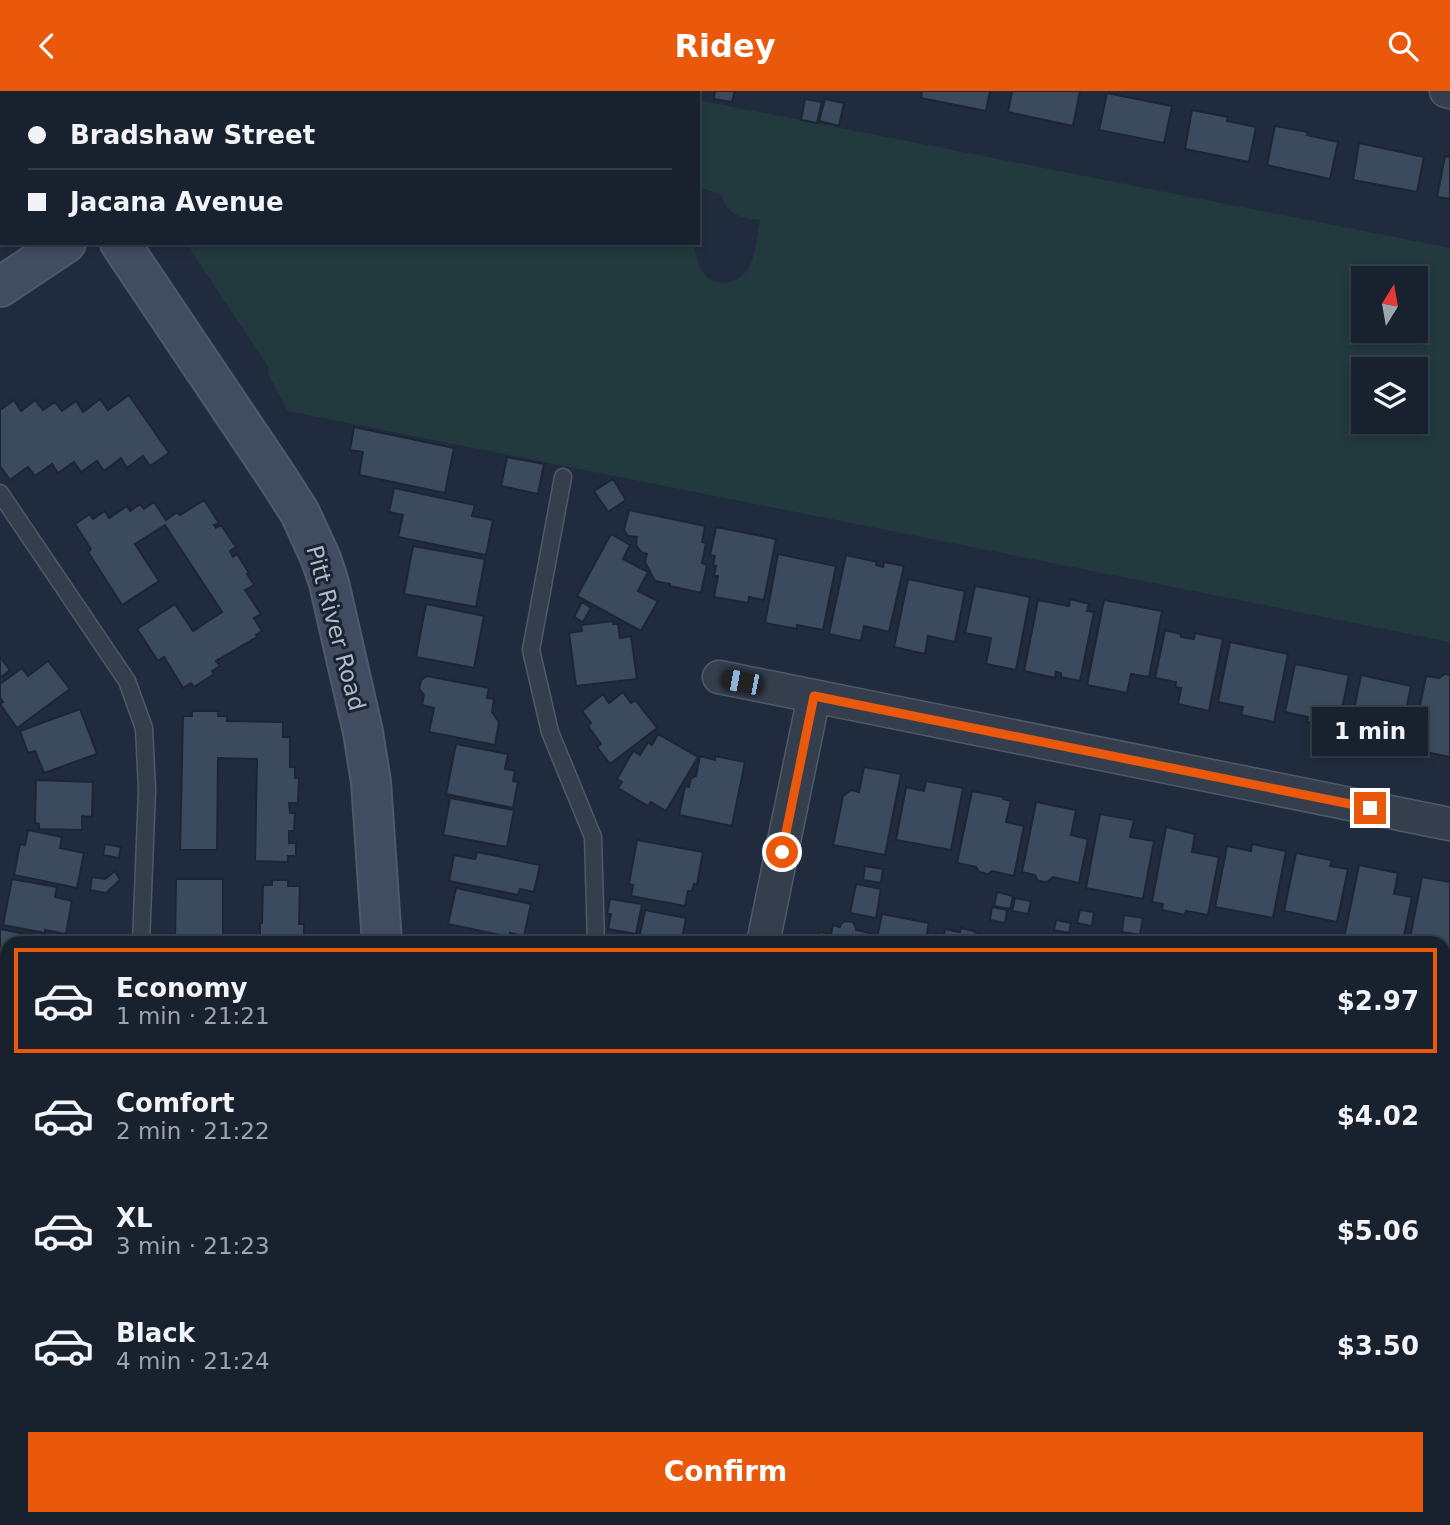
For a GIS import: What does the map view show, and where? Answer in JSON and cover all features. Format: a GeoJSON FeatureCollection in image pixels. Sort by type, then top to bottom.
{"type":"FeatureCollection","features":[{"type":"Feature","properties":{"kind":"main road"},"geometry":{"type":"LineString","coordinates":[[0,287],[63,245]]}},
{"type":"Feature","properties":{"kind":"main road","name":"Pitt River Road"},"geometry":{"type":"LineString","coordinates":[[121,245],[279,480],[311,535],[321,559],[329,583],[363,732],[371,782],[382,936]]}},
{"type":"Feature","properties":{"kind":"street"},"geometry":{"type":"LineString","coordinates":[[719,677],[1450,824]]}},
{"type":"Feature","properties":{"kind":"street"},"geometry":{"type":"LineString","coordinates":[[764,936],[814,696]]}},
{"type":"Feature","properties":{"kind":"lane"},"geometry":{"type":"LineString","coordinates":[[563,477],[531,650],[550,732],[593,837],[596,936]]}},
{"type":"Feature","properties":{"kind":"lane"},"geometry":{"type":"LineString","coordinates":[[0,493],[6,516],[127,681],[144,728],[147,790],[141,936]]}},
{"type":"Feature","properties":{"kind":"green space"},"geometry":{"type":"Polygon","coordinates":[[[700,100],[1450,248],[1450,642],[288,411],[268,374],[269,368],[187,245],[694,245],[702,271],[710,279],[721,283],[739,278],[748,269],[755,252],[760,220],[736,215],[721,195],[705,189],[700,191],[700,100]]]}},
{"type":"Feature","properties":{"kind":"building"},"geometry":{"type":"Polygon","coordinates":[[[715,91],[735,91],[732,102],[714,99],[715,91]]]}},
{"type":"Feature","properties":{"kind":"building"},"geometry":{"type":"Polygon","coordinates":[[[922,91],[990,91],[986,111],[921,98],[922,91]]]}},
{"type":"Feature","properties":{"kind":"building"},"geometry":{"type":"Polygon","coordinates":[[[1012,91],[1080,91],[1073,126],[1008,112],[1012,91]]]}},
{"type":"Feature","properties":{"kind":"building"},"geometry":{"type":"Polygon","coordinates":[[[1107,93],[1172,106],[1164,143],[1099,130],[1107,93]]]}},
{"type":"Feature","properties":{"kind":"building"},"geometry":{"type":"Polygon","coordinates":[[[805,99],[822,102],[817,123],[801,120],[805,99]]]}},
{"type":"Feature","properties":{"kind":"building"},"geometry":{"type":"Polygon","coordinates":[[[825,99],[844,103],[839,126],[819,121],[825,99]]]}},
{"type":"Feature","properties":{"kind":"building"},"geometry":{"type":"Polygon","coordinates":[[[1192,110],[1228,117],[1227,121],[1256,127],[1249,162],[1185,149],[1192,110]]]}},
{"type":"Feature","properties":{"kind":"building"},"geometry":{"type":"Polygon","coordinates":[[[1275,126],[1308,132],[1307,135],[1338,142],[1330,179],[1267,165],[1275,126]]]}},
{"type":"Feature","properties":{"kind":"building"},"geometry":{"type":"Polygon","coordinates":[[[1359,143],[1424,157],[1417,192],[1353,180],[1359,143]]]}},
{"type":"Feature","properties":{"kind":"building"},"geometry":{"type":"Polygon","coordinates":[[[1445,156],[1450,157],[1450,199],[1437,197],[1445,156]]]}},
{"type":"Feature","properties":{"kind":"building"},"geometry":{"type":"Polygon","coordinates":[[[129,395],[169,453],[150,466],[143,456],[127,468],[121,458],[104,471],[97,461],[81,472],[74,462],[58,473],[52,464],[35,476],[28,467],[10,480],[0,466],[0,410],[14,400],[21,411],[35,400],[43,410],[55,402],[62,411],[76,401],[83,412],[100,399],[108,410],[129,395]]]}},
{"type":"Feature","properties":{"kind":"building"},"geometry":{"type":"Polygon","coordinates":[[[354,427],[454,448],[445,493],[359,475],[363,452],[350,450],[354,427]]]}},
{"type":"Feature","properties":{"kind":"building"},"geometry":{"type":"Polygon","coordinates":[[[507,457],[544,464],[538,494],[501,486],[507,457]]]}},
{"type":"Feature","properties":{"kind":"building"},"geometry":{"type":"Polygon","coordinates":[[[613,479],[626,500],[608,512],[594,491],[613,479]]]}},
{"type":"Feature","properties":{"kind":"building"},"geometry":{"type":"Polygon","coordinates":[[[394,488],[475,505],[472,516],[493,520],[486,555],[398,537],[403,515],[389,512],[394,488]]]}},
{"type":"Feature","properties":{"kind":"building"},"geometry":{"type":"Polygon","coordinates":[[[204,500],[219,523],[214,525],[216,528],[221,525],[236,547],[230,551],[233,557],[237,554],[249,573],[247,574],[254,585],[245,590],[261,614],[254,618],[262,631],[257,637],[216,661],[220,666],[212,671],[214,674],[194,687],[191,683],[183,688],[164,657],[158,661],[137,629],[175,604],[193,631],[222,612],[165,525],[135,544],[159,581],[122,605],[88,552],[91,549],[75,524],[90,514],[93,519],[105,511],[109,518],[127,506],[130,511],[140,504],[144,509],[154,502],[166,520],[204,500]]]}},
{"type":"Feature","properties":{"kind":"building"},"geometry":{"type":"Polygon","coordinates":[[[629,510],[705,526],[702,542],[706,543],[702,563],[707,565],[701,593],[655,581],[645,562],[647,554],[641,552],[636,545],[637,537],[628,536],[624,530],[629,510]]]}},
{"type":"Feature","properties":{"kind":"building"},"geometry":{"type":"Polygon","coordinates":[[[716,527],[776,539],[764,600],[749,597],[748,603],[714,597],[718,576],[714,576],[715,556],[710,555],[716,527]]]}},
{"type":"Feature","properties":{"kind":"building"},"geometry":{"type":"Polygon","coordinates":[[[611,534],[630,545],[623,559],[648,572],[638,591],[658,601],[641,631],[577,596],[611,534]]]}},
{"type":"Feature","properties":{"kind":"building"},"geometry":{"type":"Polygon","coordinates":[[[413,546],[485,559],[476,607],[404,594],[413,546]]]}},
{"type":"Feature","properties":{"kind":"building"},"geometry":{"type":"Polygon","coordinates":[[[778,554],[836,566],[823,630],[797,625],[797,629],[765,623],[778,554]]]}},
{"type":"Feature","properties":{"kind":"building"},"geometry":{"type":"Polygon","coordinates":[[[846,555],[877,562],[876,565],[883,567],[884,562],[904,566],[889,632],[864,626],[861,641],[829,634],[846,555]]]}},
{"type":"Feature","properties":{"kind":"building"},"geometry":{"type":"Polygon","coordinates":[[[908,579],[965,591],[955,642],[928,636],[925,654],[894,647],[908,579]]]}},
{"type":"Feature","properties":{"kind":"building"},"geometry":{"type":"Polygon","coordinates":[[[975,586],[1030,597],[1016,670],[986,664],[991,638],[965,633],[975,586]]]}},
{"type":"Feature","properties":{"kind":"building"},"geometry":{"type":"Polygon","coordinates":[[[1070,599],[1089,604],[1087,611],[1094,612],[1080,681],[1061,677],[1061,673],[1056,672],[1055,678],[1024,671],[1038,600],[1069,606],[1070,599]]]}},
{"type":"Feature","properties":{"kind":"building"},"geometry":{"type":"Polygon","coordinates":[[[1104,600],[1162,611],[1149,677],[1131,674],[1127,693],[1087,685],[1104,600]]]}},
{"type":"Feature","properties":{"kind":"building"},"geometry":{"type":"Polygon","coordinates":[[[582,602],[591,608],[583,622],[574,617],[582,602]]]}},
{"type":"Feature","properties":{"kind":"building"},"geometry":{"type":"Polygon","coordinates":[[[426,604],[484,616],[474,668],[416,657],[426,604]]]}},
{"type":"Feature","properties":{"kind":"building"},"geometry":{"type":"Polygon","coordinates":[[[613,621],[613,624],[618,624],[620,638],[631,636],[637,679],[576,686],[569,633],[582,631],[581,625],[613,621]]]}},
{"type":"Feature","properties":{"kind":"building"},"geometry":{"type":"Polygon","coordinates":[[[1165,630],[1181,634],[1181,637],[1194,639],[1195,633],[1223,639],[1209,711],[1178,704],[1181,688],[1175,687],[1176,682],[1155,678],[1165,630]]]}},
{"type":"Feature","properties":{"kind":"building"},"geometry":{"type":"Polygon","coordinates":[[[1230,642],[1288,654],[1274,722],[1241,715],[1243,707],[1218,702],[1230,642]]]}},
{"type":"Feature","properties":{"kind":"building"},"geometry":{"type":"Polygon","coordinates":[[[0,657],[10,670],[0,678],[0,657]]]}},
{"type":"Feature","properties":{"kind":"building"},"geometry":{"type":"Polygon","coordinates":[[[48,661],[70,689],[17,728],[0,704],[3,702],[0,698],[0,684],[22,668],[28,676],[48,661]]]}},
{"type":"Feature","properties":{"kind":"building"},"geometry":{"type":"Polygon","coordinates":[[[1295,664],[1349,675],[1338,728],[1307,722],[1308,717],[1285,712],[1295,664]]]}},
{"type":"Feature","properties":{"kind":"building"},"geometry":{"type":"Polygon","coordinates":[[[1445,674],[1450,675],[1450,757],[1411,749],[1426,676],[1439,678],[1445,674]]]}},
{"type":"Feature","properties":{"kind":"building"},"geometry":{"type":"Polygon","coordinates":[[[1361,675],[1411,686],[1403,725],[1407,726],[1402,747],[1370,740],[1372,734],[1350,730],[1361,675]]]}},
{"type":"Feature","properties":{"kind":"building"},"geometry":{"type":"Polygon","coordinates":[[[427,676],[489,688],[487,698],[494,699],[492,712],[499,722],[495,745],[429,732],[434,708],[422,705],[424,695],[419,689],[421,680],[427,676]]]}},
{"type":"Feature","properties":{"kind":"building"},"geometry":{"type":"Polygon","coordinates":[[[623,692],[631,703],[635,700],[657,728],[610,764],[597,747],[601,744],[588,726],[591,723],[582,711],[603,694],[609,703],[623,692]]]}},
{"type":"Feature","properties":{"kind":"building"},"geometry":{"type":"Polygon","coordinates":[[[80,709],[97,754],[44,773],[35,751],[28,753],[20,731],[80,709]]]}},
{"type":"Feature","properties":{"kind":"building"},"geometry":{"type":"Polygon","coordinates":[[[192,711],[218,711],[218,716],[227,716],[227,721],[283,722],[283,737],[290,737],[290,767],[295,767],[295,778],[299,778],[298,803],[289,803],[290,813],[295,813],[294,831],[289,831],[289,843],[296,843],[296,856],[288,856],[288,862],[255,861],[257,759],[218,758],[217,850],[180,850],[183,716],[192,716],[192,711]]]}},
{"type":"Feature","properties":{"kind":"building"},"geometry":{"type":"Polygon","coordinates":[[[658,734],[698,757],[666,811],[651,802],[648,806],[618,788],[622,782],[617,779],[633,751],[640,755],[648,742],[652,745],[658,734]]]}},
{"type":"Feature","properties":{"kind":"building"},"geometry":{"type":"Polygon","coordinates":[[[456,744],[508,754],[505,769],[515,771],[513,781],[518,782],[513,808],[446,794],[456,744]]]}},
{"type":"Feature","properties":{"kind":"building"},"geometry":{"type":"Polygon","coordinates":[[[700,756],[745,762],[732,826],[679,815],[685,786],[689,787],[691,778],[696,776],[700,756]]]}},
{"type":"Feature","properties":{"kind":"building"},"geometry":{"type":"Polygon","coordinates":[[[864,767],[901,774],[885,855],[833,845],[843,796],[851,790],[859,792],[864,767]]]}},
{"type":"Feature","properties":{"kind":"building"},"geometry":{"type":"Polygon","coordinates":[[[36,780],[93,782],[92,817],[82,816],[82,830],[39,829],[39,824],[35,823],[36,780]]]}},
{"type":"Feature","properties":{"kind":"building"},"geometry":{"type":"Polygon","coordinates":[[[926,781],[963,788],[951,850],[896,840],[906,787],[924,791],[926,781]]]}},
{"type":"Feature","properties":{"kind":"building"},"geometry":{"type":"Polygon","coordinates":[[[972,791],[1011,801],[1006,822],[1024,826],[1014,876],[992,871],[988,874],[979,872],[976,867],[957,863],[972,791]]]}},
{"type":"Feature","properties":{"kind":"building"},"geometry":{"type":"Polygon","coordinates":[[[450,798],[514,810],[507,847],[443,835],[450,798]]]}},
{"type":"Feature","properties":{"kind":"building"},"geometry":{"type":"Polygon","coordinates":[[[1036,802],[1076,810],[1071,835],[1088,839],[1079,883],[1053,877],[1047,882],[1038,881],[1035,875],[1022,872],[1036,802]]]}},
{"type":"Feature","properties":{"kind":"building"},"geometry":{"type":"Polygon","coordinates":[[[1100,814],[1134,820],[1130,837],[1154,841],[1143,899],[1086,888],[1100,814]]]}},
{"type":"Feature","properties":{"kind":"building"},"geometry":{"type":"Polygon","coordinates":[[[1166,827],[1195,834],[1192,852],[1219,857],[1208,915],[1186,911],[1185,915],[1162,910],[1163,904],[1152,902],[1166,827]]]}},
{"type":"Feature","properties":{"kind":"building"},"geometry":{"type":"Polygon","coordinates":[[[28,830],[62,837],[60,848],[84,853],[77,888],[14,875],[20,844],[25,845],[28,830]]]}},
{"type":"Feature","properties":{"kind":"building"},"geometry":{"type":"Polygon","coordinates":[[[637,840],[703,852],[697,884],[694,884],[692,891],[688,891],[685,906],[631,896],[633,885],[629,884],[637,840]]]}},
{"type":"Feature","properties":{"kind":"building"},"geometry":{"type":"Polygon","coordinates":[[[105,844],[121,847],[119,858],[103,855],[105,844]]]}},
{"type":"Feature","properties":{"kind":"building"},"geometry":{"type":"Polygon","coordinates":[[[1252,844],[1286,851],[1273,918],[1215,907],[1227,846],[1251,851],[1252,844]]]}},
{"type":"Feature","properties":{"kind":"building"},"geometry":{"type":"Polygon","coordinates":[[[477,852],[540,865],[534,892],[520,889],[518,895],[449,881],[454,855],[475,859],[477,852]]]}},
{"type":"Feature","properties":{"kind":"building"},"geometry":{"type":"Polygon","coordinates":[[[1296,853],[1332,860],[1330,866],[1348,869],[1337,922],[1284,911],[1296,853]]]}},
{"type":"Feature","properties":{"kind":"building"},"geometry":{"type":"Polygon","coordinates":[[[1359,865],[1398,873],[1394,894],[1412,897],[1404,936],[1344,936],[1359,865]]]}},
{"type":"Feature","properties":{"kind":"building"},"geometry":{"type":"Polygon","coordinates":[[[865,866],[883,869],[881,883],[863,880],[865,866]]]}},
{"type":"Feature","properties":{"kind":"building"},"geometry":{"type":"Polygon","coordinates":[[[115,871],[120,880],[106,893],[90,890],[92,877],[105,879],[115,871]]]}},
{"type":"Feature","properties":{"kind":"building"},"geometry":{"type":"Polygon","coordinates":[[[1422,877],[1450,882],[1450,936],[1410,936],[1422,877]]]}},
{"type":"Feature","properties":{"kind":"building"},"geometry":{"type":"Polygon","coordinates":[[[12,879],[57,887],[55,897],[72,901],[66,934],[3,925],[12,879]]]}},
{"type":"Feature","properties":{"kind":"building"},"geometry":{"type":"Polygon","coordinates":[[[176,879],[223,879],[223,936],[175,936],[176,879]]]}},
{"type":"Feature","properties":{"kind":"building"},"geometry":{"type":"Polygon","coordinates":[[[272,880],[288,880],[288,886],[300,886],[299,924],[304,924],[304,935],[308,936],[260,936],[263,885],[272,885],[272,880]]]}},
{"type":"Feature","properties":{"kind":"building"},"geometry":{"type":"Polygon","coordinates":[[[856,884],[881,889],[876,918],[850,913],[856,884]]]}},
{"type":"Feature","properties":{"kind":"building"},"geometry":{"type":"Polygon","coordinates":[[[456,888],[531,904],[524,936],[510,933],[510,936],[505,936],[448,924],[456,888]]]}},
{"type":"Feature","properties":{"kind":"building"},"geometry":{"type":"Polygon","coordinates":[[[997,892],[1013,896],[1010,909],[994,906],[997,892]]]}},
{"type":"Feature","properties":{"kind":"building"},"geometry":{"type":"Polygon","coordinates":[[[1015,898],[1031,901],[1028,914],[1012,911],[1015,898]]]}},
{"type":"Feature","properties":{"kind":"building"},"geometry":{"type":"Polygon","coordinates":[[[610,899],[642,904],[636,934],[608,929],[610,899]]]}},
{"type":"Feature","properties":{"kind":"building"},"geometry":{"type":"Polygon","coordinates":[[[992,907],[1007,910],[1005,923],[990,920],[992,907]]]}},
{"type":"Feature","properties":{"kind":"building"},"geometry":{"type":"Polygon","coordinates":[[[645,910],[686,918],[683,934],[686,936],[639,936],[645,910]]]}},
{"type":"Feature","properties":{"kind":"building"},"geometry":{"type":"Polygon","coordinates":[[[1080,910],[1094,912],[1092,926],[1077,923],[1080,910]]]}},
{"type":"Feature","properties":{"kind":"building"},"geometry":{"type":"Polygon","coordinates":[[[882,914],[929,923],[926,936],[877,936],[882,914]]]}},
{"type":"Feature","properties":{"kind":"building"},"geometry":{"type":"Polygon","coordinates":[[[1124,915],[1143,918],[1140,935],[1122,932],[1124,915]]]}},
{"type":"Feature","properties":{"kind":"building"},"geometry":{"type":"Polygon","coordinates":[[[1056,920],[1071,923],[1069,933],[1054,930],[1056,920]]]}},
{"type":"Feature","properties":{"kind":"building"},"geometry":{"type":"Polygon","coordinates":[[[845,921],[853,922],[856,930],[870,933],[869,936],[818,936],[819,932],[831,934],[833,925],[840,927],[845,921]]]}},
{"type":"Feature","properties":{"kind":"building"},"geometry":{"type":"Polygon","coordinates":[[[961,928],[982,936],[944,936],[945,929],[960,932],[961,928]]]}},
{"type":"Feature","properties":{"kind":"building"},"geometry":{"type":"Polygon","coordinates":[[[0,929],[36,936],[0,936],[0,929]]]}},
{"type":"Feature","properties":{"kind":"route"},"geometry":{"type":"LineString","coordinates":[[782,852],[814,696],[1370,808]]}}]}
